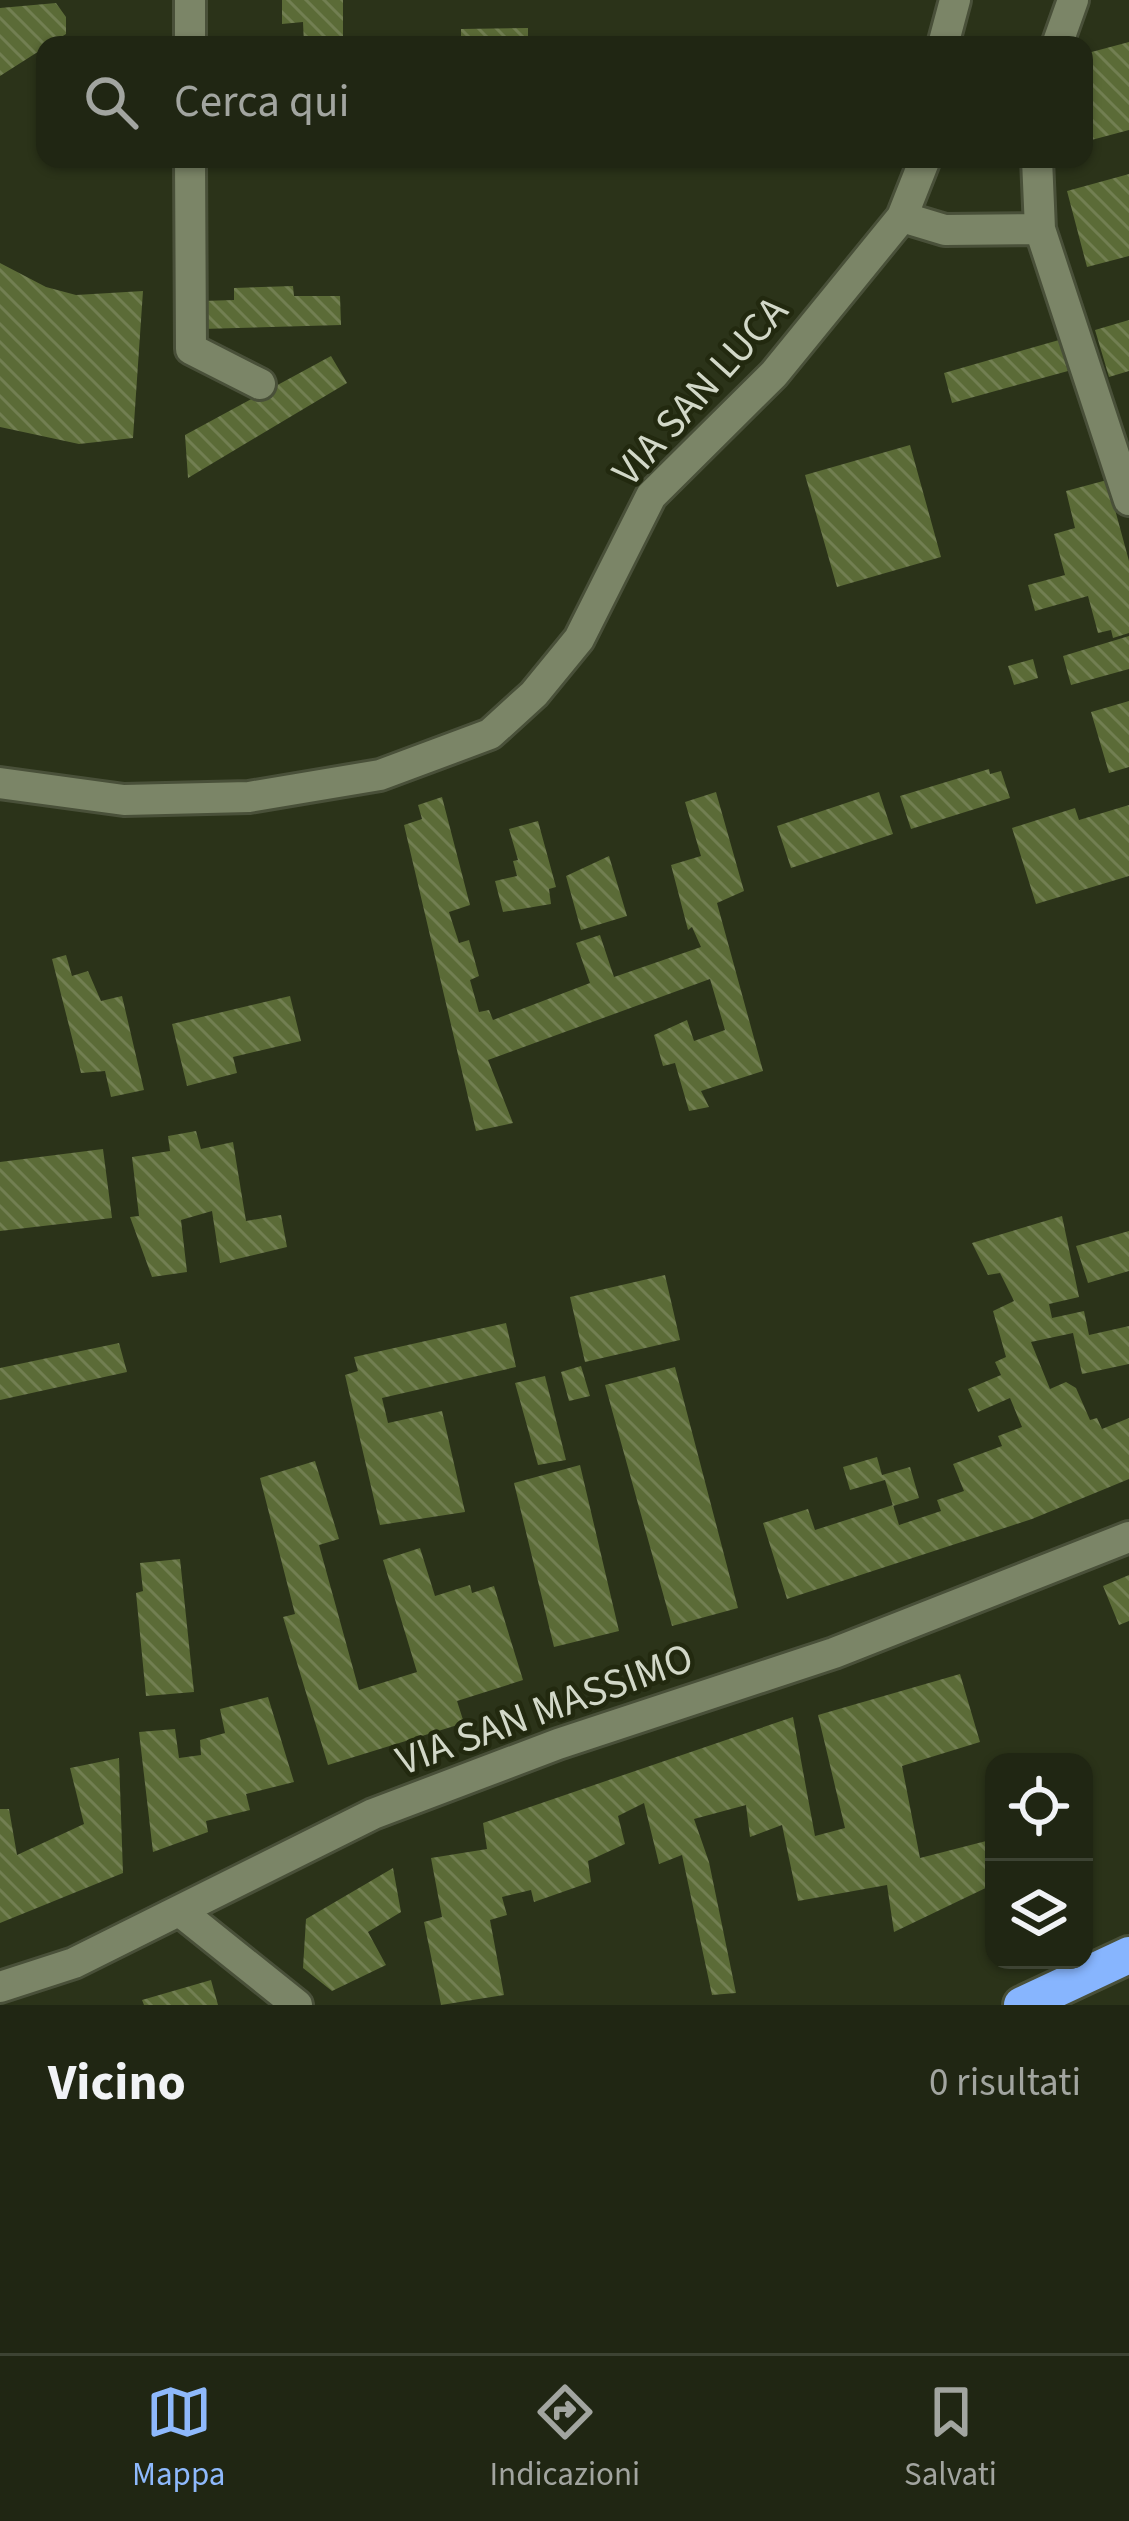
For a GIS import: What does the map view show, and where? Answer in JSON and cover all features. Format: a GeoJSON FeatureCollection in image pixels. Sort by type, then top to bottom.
{"type":"FeatureCollection","features":[{"type":"Feature","properties":{"kind":"highway"},"geometry":{"type":"LineString","coordinates":[[1022,2005],[1129,1955]]}},
{"type":"Feature","properties":{"kind":"street"},"geometry":{"type":"LineString","coordinates":[[190,0],[190,36]]}},
{"type":"Feature","properties":{"kind":"street"},"geometry":{"type":"LineString","coordinates":[[945,36],[955,0]]}},
{"type":"Feature","properties":{"kind":"street"},"geometry":{"type":"LineString","coordinates":[[1060,36],[1072,0]]}},
{"type":"Feature","properties":{"kind":"street"},"geometry":{"type":"LineString","coordinates":[[190,168],[190,350],[260,384]]}},
{"type":"Feature","properties":{"kind":"street","name":"VIA SAN LUCA"},"geometry":{"type":"LineString","coordinates":[[0,783],[124,800],[249,797],[380,775],[490,734],[534,694],[579,639],[651,496],[774,374],[902,217],[921,168]]}},
{"type":"Feature","properties":{"kind":"street"},"geometry":{"type":"LineString","coordinates":[[1037,168],[1040,229],[1129,500]]}},
{"type":"Feature","properties":{"kind":"street"},"geometry":{"type":"LineString","coordinates":[[902,217],[945,230],[1040,229]]}},
{"type":"Feature","properties":{"kind":"street","name":"VIA SAN MASSIMO"},"geometry":{"type":"LineString","coordinates":[[0,1987],[74,1963],[373,1814],[558,1744],[834,1653],[1129,1537]]}},
{"type":"Feature","properties":{"kind":"street"},"geometry":{"type":"LineString","coordinates":[[182,1912],[297,2005]]}},
{"type":"Feature","properties":{"kind":"building"},"geometry":{"type":"Polygon","coordinates":[[[282,0],[343,0],[343,36],[304,36],[303,22],[282,24],[282,0]]]}},
{"type":"Feature","properties":{"kind":"building"},"geometry":{"type":"Polygon","coordinates":[[[56,3],[66,17],[66,34],[36,36],[36,53],[0,76],[0,8],[56,3]]]}},
{"type":"Feature","properties":{"kind":"building"},"geometry":{"type":"Polygon","coordinates":[[[528,28],[528,36],[461,36],[461,29],[528,28]]]}},
{"type":"Feature","properties":{"kind":"building"},"geometry":{"type":"Polygon","coordinates":[[[1129,42],[1129,130],[1093,140],[1093,52],[1129,42]]]}},
{"type":"Feature","properties":{"kind":"building"},"geometry":{"type":"Polygon","coordinates":[[[1129,174],[1129,256],[1087,267],[1067,191],[1129,174]]]}},
{"type":"Feature","properties":{"kind":"building"},"geometry":{"type":"Polygon","coordinates":[[[0,263],[46,287],[76,295],[143,291],[133,438],[79,444],[0,427],[0,263]]]}},
{"type":"Feature","properties":{"kind":"building"},"geometry":{"type":"Polygon","coordinates":[[[293,286],[294,296],[340,296],[341,325],[202,329],[201,301],[234,300],[234,288],[293,286]]]}},
{"type":"Feature","properties":{"kind":"building"},"geometry":{"type":"Polygon","coordinates":[[[1129,320],[1129,371],[1109,377],[1095,330],[1129,320]]]}},
{"type":"Feature","properties":{"kind":"building"},"geometry":{"type":"Polygon","coordinates":[[[1059,340],[1068,371],[952,403],[944,373],[1059,340]]]}},
{"type":"Feature","properties":{"kind":"building"},"geometry":{"type":"Polygon","coordinates":[[[331,356],[347,383],[188,478],[185,435],[331,356]]]}},
{"type":"Feature","properties":{"kind":"building"},"geometry":{"type":"Polygon","coordinates":[[[910,445],[941,557],[837,587],[805,475],[910,445]]]}},
{"type":"Feature","properties":{"kind":"building"},"geometry":{"type":"Polygon","coordinates":[[[1107,480],[1129,561],[1129,633],[1113,638],[1111,630],[1098,633],[1088,596],[1035,611],[1028,585],[1065,575],[1054,534],[1075,528],[1066,491],[1107,480]]]}},
{"type":"Feature","properties":{"kind":"building"},"geometry":{"type":"Polygon","coordinates":[[[1129,636],[1129,669],[1071,685],[1063,656],[1129,636]]]}},
{"type":"Feature","properties":{"kind":"building"},"geometry":{"type":"Polygon","coordinates":[[[1033,659],[1038,678],[1014,685],[1008,666],[1033,659]]]}},
{"type":"Feature","properties":{"kind":"building"},"geometry":{"type":"Polygon","coordinates":[[[1129,701],[1129,767],[1109,773],[1091,712],[1129,701]]]}},
{"type":"Feature","properties":{"kind":"building"},"geometry":{"type":"Polygon","coordinates":[[[989,769],[990,774],[1001,771],[1010,798],[911,829],[900,796],[989,769]]]}},
{"type":"Feature","properties":{"kind":"building"},"geometry":{"type":"Polygon","coordinates":[[[716,792],[744,891],[717,903],[763,1071],[701,1091],[709,1107],[689,1111],[675,1063],[663,1066],[654,1035],[687,1020],[694,1041],[725,1030],[710,979],[488,1060],[513,1123],[476,1131],[404,825],[422,819],[418,805],[442,797],[470,905],[449,912],[459,943],[469,940],[479,976],[470,980],[479,1012],[489,1010],[493,1020],[590,983],[576,943],[600,935],[614,977],[701,947],[692,927],[688,930],[671,865],[701,856],[685,802],[716,792]]]}},
{"type":"Feature","properties":{"kind":"building"},"geometry":{"type":"Polygon","coordinates":[[[879,792],[893,834],[791,868],[777,826],[879,792]]]}},
{"type":"Feature","properties":{"kind":"building"},"geometry":{"type":"Polygon","coordinates":[[[1129,805],[1129,876],[1036,904],[1012,828],[1075,808],[1079,820],[1129,805]]]}},
{"type":"Feature","properties":{"kind":"building"},"geometry":{"type":"Polygon","coordinates":[[[538,821],[556,887],[549,889],[551,904],[503,912],[495,881],[517,876],[513,861],[518,860],[509,829],[538,821]]]}},
{"type":"Feature","properties":{"kind":"building"},"geometry":{"type":"Polygon","coordinates":[[[609,856],[627,916],[581,930],[566,876],[609,856]]]}},
{"type":"Feature","properties":{"kind":"building"},"geometry":{"type":"Polygon","coordinates":[[[66,955],[72,976],[88,971],[101,1001],[122,996],[144,1090],[111,1097],[105,1071],[81,1073],[52,959],[66,955]]]}},
{"type":"Feature","properties":{"kind":"building"},"geometry":{"type":"Polygon","coordinates":[[[290,996],[301,1041],[233,1057],[237,1073],[187,1086],[172,1024],[290,996]]]}},
{"type":"Feature","properties":{"kind":"building"},"geometry":{"type":"Polygon","coordinates":[[[196,1131],[201,1149],[233,1142],[246,1221],[281,1215],[287,1247],[220,1263],[212,1211],[181,1220],[187,1272],[152,1277],[130,1217],[139,1216],[132,1157],[170,1151],[168,1136],[196,1131]]]}},
{"type":"Feature","properties":{"kind":"building"},"geometry":{"type":"Polygon","coordinates":[[[103,1149],[112,1218],[0,1231],[0,1162],[103,1149]]]}},
{"type":"Feature","properties":{"kind":"building"},"geometry":{"type":"Polygon","coordinates":[[[1062,1216],[1079,1297],[1049,1304],[1052,1318],[1084,1311],[1089,1335],[1129,1326],[1129,1364],[1082,1374],[1073,1333],[1031,1342],[1050,1389],[1066,1382],[1076,1388],[1090,1420],[1097,1418],[1102,1429],[1129,1418],[1129,1479],[1032,1519],[787,1599],[763,1523],[808,1509],[815,1530],[893,1505],[899,1525],[941,1511],[937,1500],[964,1491],[953,1464],[1002,1446],[998,1436],[1022,1427],[1010,1398],[978,1412],[968,1389],[1001,1375],[995,1362],[1006,1357],[993,1311],[1014,1301],[1000,1273],[988,1275],[972,1243],[1062,1216]]]}},
{"type":"Feature","properties":{"kind":"building"},"geometry":{"type":"Polygon","coordinates":[[[1129,1231],[1129,1271],[1088,1283],[1076,1246],[1129,1231]]]}},
{"type":"Feature","properties":{"kind":"building"},"geometry":{"type":"Polygon","coordinates":[[[665,1275],[680,1340],[585,1362],[570,1297],[665,1275]]]}},
{"type":"Feature","properties":{"kind":"building"},"geometry":{"type":"Polygon","coordinates":[[[506,1323],[516,1367],[382,1398],[388,1423],[442,1411],[465,1512],[380,1525],[345,1375],[358,1371],[354,1357],[506,1323]]]}},
{"type":"Feature","properties":{"kind":"building"},"geometry":{"type":"Polygon","coordinates":[[[119,1343],[127,1372],[0,1400],[0,1368],[119,1343]]]}},
{"type":"Feature","properties":{"kind":"building"},"geometry":{"type":"Polygon","coordinates":[[[581,1366],[590,1396],[569,1401],[561,1372],[581,1366]]]}},
{"type":"Feature","properties":{"kind":"building"},"geometry":{"type":"Polygon","coordinates":[[[675,1367],[738,1608],[672,1626],[605,1385],[675,1367]]]}},
{"type":"Feature","properties":{"kind":"building"},"geometry":{"type":"Polygon","coordinates":[[[545,1376],[566,1460],[538,1465],[515,1383],[545,1376]]]}},
{"type":"Feature","properties":{"kind":"building"},"geometry":{"type":"Polygon","coordinates":[[[877,1457],[882,1475],[910,1467],[919,1498],[893,1506],[885,1480],[850,1490],[843,1467],[877,1457]]]}},
{"type":"Feature","properties":{"kind":"building"},"geometry":{"type":"Polygon","coordinates":[[[315,1461],[339,1539],[319,1545],[359,1690],[417,1672],[383,1560],[420,1548],[435,1596],[470,1585],[472,1593],[494,1586],[523,1680],[457,1701],[464,1723],[328,1765],[283,1617],[295,1614],[260,1478],[315,1461]]]}},
{"type":"Feature","properties":{"kind":"building"},"geometry":{"type":"Polygon","coordinates":[[[580,1465],[619,1631],[554,1647],[514,1483],[580,1465]]]}},
{"type":"Feature","properties":{"kind":"building"},"geometry":{"type":"Polygon","coordinates":[[[180,1559],[194,1692],[146,1696],[136,1593],[143,1591],[140,1563],[180,1559]]]}},
{"type":"Feature","properties":{"kind":"building"},"geometry":{"type":"Polygon","coordinates":[[[1129,1575],[1129,1621],[1119,1625],[1103,1586],[1129,1575]]]}},
{"type":"Feature","properties":{"kind":"building"},"geometry":{"type":"Polygon","coordinates":[[[960,1674],[980,1742],[902,1766],[920,1858],[985,1841],[985,1888],[894,1932],[887,1885],[798,1901],[782,1825],[750,1837],[746,1805],[694,1819],[709,1862],[736,1993],[712,1995],[682,1855],[659,1864],[644,1803],[618,1816],[625,1844],[588,1861],[591,1882],[534,1902],[531,1890],[502,1897],[507,1915],[490,1920],[504,1995],[441,2005],[424,1922],[442,1917],[431,1858],[487,1849],[483,1823],[793,1717],[815,1836],[845,1828],[818,1715],[960,1674]]]}},
{"type":"Feature","properties":{"kind":"building"},"geometry":{"type":"Polygon","coordinates":[[[268,1697],[294,1782],[246,1794],[250,1810],[206,1821],[208,1832],[153,1852],[139,1732],[175,1729],[179,1758],[201,1755],[200,1740],[225,1733],[220,1709],[268,1697]]]}},
{"type":"Feature","properties":{"kind":"building"},"geometry":{"type":"Polygon","coordinates":[[[119,1758],[123,1873],[0,1923],[0,1809],[9,1809],[17,1855],[84,1824],[70,1768],[119,1758]]]}},
{"type":"Feature","properties":{"kind":"building"},"geometry":{"type":"Polygon","coordinates":[[[393,1868],[401,1912],[368,1932],[386,1965],[332,1991],[303,1968],[306,1919],[393,1868]]]}},
{"type":"Feature","properties":{"kind":"building"},"geometry":{"type":"Polygon","coordinates":[[[211,1980],[218,2005],[144,2005],[142,2000],[211,1980]]]}}]}
